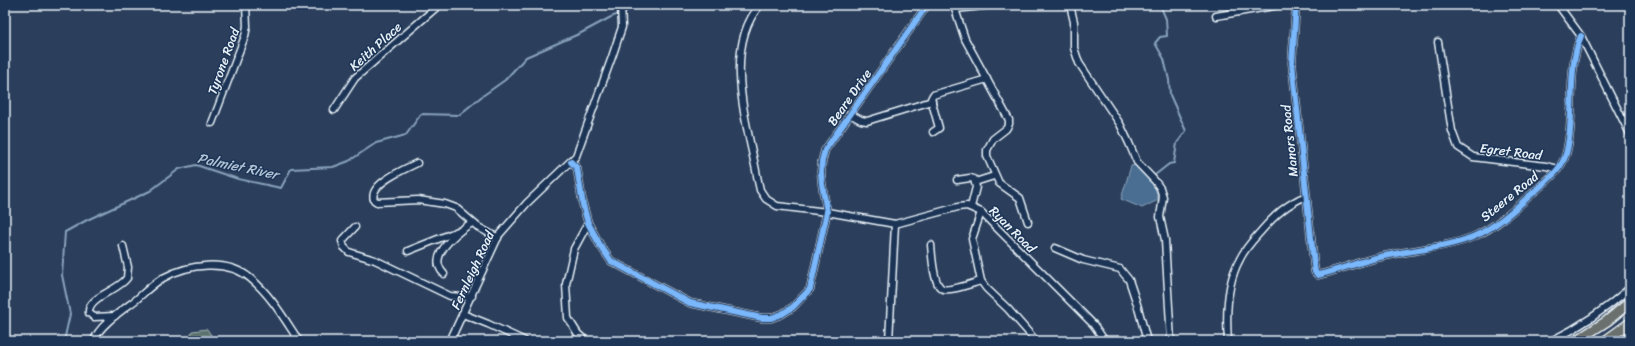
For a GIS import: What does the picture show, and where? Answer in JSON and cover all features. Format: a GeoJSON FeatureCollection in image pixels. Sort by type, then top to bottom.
{"type":"FeatureCollection","features":[{"type":"Feature","properties":{"kind":"highway"},"geometry":{"type":"LineString","coordinates":[[1576,341],[1602,325],[1630,302]]}},
{"type":"Feature","properties":{"kind":"highway"},"geometry":{"type":"LineString","coordinates":[[1605,341],[1630,322]]}},
{"type":"Feature","properties":{"kind":"street","name":"Tyrone Road"},"geometry":{"type":"LineString","coordinates":[[212,123],[245,36],[247,26],[246,5]]}},
{"type":"Feature","properties":{"kind":"street","name":"Keith Place"},"geometry":{"type":"LineString","coordinates":[[334,110],[355,78],[392,44],[439,5]]}},
{"type":"Feature","properties":{"kind":"street"},"geometry":{"type":"LineString","coordinates":[[571,162],[578,168],[583,205],[588,223],[607,257],[618,265],[690,303],[762,318],[770,318],[782,314],[793,307],[810,289],[827,212],[777,206],[766,199],[760,190],[743,109],[740,77],[743,41],[746,30],[760,5]]}},
{"type":"Feature","properties":{"kind":"street","name":"Beare Drive"},"geometry":{"type":"LineString","coordinates":[[827,212],[822,184],[822,161],[825,150],[927,5]]}},
{"type":"Feature","properties":{"kind":"street"},"geometry":{"type":"LineString","coordinates":[[993,5],[958,9],[965,39],[1009,120],[1008,127],[995,137],[987,150],[987,156],[994,176],[1001,186],[1016,194],[1020,198],[1028,222]]}},
{"type":"Feature","properties":{"kind":"street"},"geometry":{"type":"LineString","coordinates":[[1070,5],[1074,22],[1074,48],[1079,63],[1120,124],[1137,162],[1160,188],[1163,197],[1160,217],[1165,240],[1171,341]]}},
{"type":"Feature","properties":{"kind":"street"},"geometry":{"type":"LineString","coordinates":[[1216,16],[1279,5]]}},
{"type":"Feature","properties":{"kind":"street","name":"Manors Road"},"geometry":{"type":"LineString","coordinates":[[1296,5],[1292,63],[1314,265],[1317,274]]}},
{"type":"Feature","properties":{"kind":"street"},"geometry":{"type":"LineString","coordinates":[[1558,5],[1581,36],[1630,134]]}},
{"type":"Feature","properties":{"kind":"street","name":"Fernleigh Road"},"geometry":{"type":"LineString","coordinates":[[450,341],[498,238],[505,227],[527,203],[576,156],[622,27],[621,6]]}},
{"type":"Feature","properties":{"kind":"street","name":"Steere Road"},"geometry":{"type":"LineString","coordinates":[[1317,274],[1380,257],[1448,244],[1474,236],[1509,213],[1558,169],[1564,159],[1567,148],[1575,60],[1578,43],[1581,36]]}},
{"type":"Feature","properties":{"kind":"street","name":"Egret Road"},"geometry":{"type":"LineString","coordinates":[[1438,42],[1454,141],[1458,147],[1473,157],[1546,166],[1558,169]]}},
{"type":"Feature","properties":{"kind":"street"},"geometry":{"type":"LineString","coordinates":[[933,132],[939,129],[932,101],[934,94],[987,79]]}},
{"type":"Feature","properties":{"kind":"street"},"geometry":{"type":"LineString","coordinates":[[850,114],[861,120],[867,121],[932,101]]}},
{"type":"Feature","properties":{"kind":"street"},"geometry":{"type":"LineString","coordinates":[[417,163],[381,183],[374,189],[372,195],[374,200],[377,202],[418,200],[445,204],[456,208],[472,223],[498,238]]}},
{"type":"Feature","properties":{"kind":"street"},"geometry":{"type":"LineString","coordinates":[[975,182],[994,176]]}},
{"type":"Feature","properties":{"kind":"street"},"geometry":{"type":"LineString","coordinates":[[957,180],[970,178],[975,182],[976,187],[971,207]]}},
{"type":"Feature","properties":{"kind":"street"},"geometry":{"type":"LineString","coordinates":[[1228,341],[1228,307],[1238,261],[1250,244],[1276,214],[1289,204],[1306,196]]}},
{"type":"Feature","properties":{"kind":"street","name":"Ryan Road"},"geometry":{"type":"LineString","coordinates":[[827,212],[896,224],[948,208],[971,207],[981,212],[1093,324],[1105,341]]}},
{"type":"Feature","properties":{"kind":"street"},"geometry":{"type":"LineString","coordinates":[[981,212],[972,239],[981,281],[1036,341]]}},
{"type":"Feature","properties":{"kind":"street"},"geometry":{"type":"LineString","coordinates":[[408,252],[460,230],[472,223]]}},
{"type":"Feature","properties":{"kind":"street"},"geometry":{"type":"LineString","coordinates":[[586,341],[578,334],[568,318],[566,284],[574,249],[588,223]]}},
{"type":"Feature","properties":{"kind":"street"},"geometry":{"type":"LineString","coordinates":[[889,341],[896,224]]}},
{"type":"Feature","properties":{"kind":"street"},"geometry":{"type":"LineString","coordinates":[[355,227],[342,241],[344,247],[349,252],[375,260],[450,296],[456,298],[472,296]]}},
{"type":"Feature","properties":{"kind":"street"},"geometry":{"type":"LineString","coordinates":[[444,274],[438,265],[440,256],[460,230]]}},
{"type":"Feature","properties":{"kind":"street"},"geometry":{"type":"LineString","coordinates":[[931,245],[936,279],[942,289],[954,288],[981,281]]}},
{"type":"Feature","properties":{"kind":"street"},"geometry":{"type":"LineString","coordinates":[[115,316],[94,317],[89,314],[89,308],[92,302],[114,289],[127,278],[128,267],[123,246]]}},
{"type":"Feature","properties":{"kind":"street"},"geometry":{"type":"LineString","coordinates":[[1055,248],[1083,260],[1120,269],[1129,280],[1147,341]]}},
{"type":"Feature","properties":{"kind":"street"},"geometry":{"type":"LineString","coordinates":[[94,341],[101,329],[115,316],[162,278],[174,273],[196,268],[223,266],[250,278],[260,288],[299,341]]}},
{"type":"Feature","properties":{"kind":"street"},"geometry":{"type":"LineString","coordinates":[[1551,341],[1578,327],[1602,311],[1630,288]]}},
{"type":"Feature","properties":{"kind":"street"},"geometry":{"type":"LineString","coordinates":[[463,314],[525,341]]}},
{"type":"Feature","properties":{"kind":"green space"},"geometry":{"type":"Polygon","coordinates":[[[207,329],[215,341],[189,341],[192,331],[207,329]]]}},
{"type":"Feature","properties":{"kind":"water"},"geometry":{"type":"Polygon","coordinates":[[[1137,165],[1156,190],[1158,200],[1142,208],[1121,199],[1131,166],[1137,165]]]}},
{"type":"Feature","properties":{"kind":"waterway","name":"Palmiet River"},"geometry":{"type":"LineString","coordinates":[[64,341],[70,314],[62,275],[65,232],[87,220],[150,191],[179,169],[196,165],[238,179],[281,188],[291,169],[333,167],[349,161],[376,143],[406,135],[421,114],[459,115],[505,80],[526,57],[581,33],[611,17],[642,5]]}},
{"type":"Feature","properties":{"kind":"waterway"},"geometry":{"type":"LineString","coordinates":[[1155,175],[1169,164],[1174,163],[1177,143],[1186,131],[1170,95],[1169,80],[1164,59],[1155,43],[1160,37],[1167,36],[1166,19],[1160,5]]}},
{"type":"Feature","properties":{"kind":"cycle path"},"geometry":{"type":"LineString","coordinates":[[571,162],[577,168],[583,205],[588,223],[611,261],[690,303],[762,318],[771,318],[782,314],[793,307],[810,289],[827,212],[821,172],[825,150],[927,5]]}},
{"type":"Feature","properties":{"kind":"cycle path"},"geometry":{"type":"LineString","coordinates":[[1296,5],[1292,63],[1314,265],[1315,272],[1318,275],[1380,257],[1441,246],[1475,236],[1499,222],[1549,179],[1561,165],[1566,154],[1569,140],[1572,79],[1576,50],[1581,36]]}}]}
